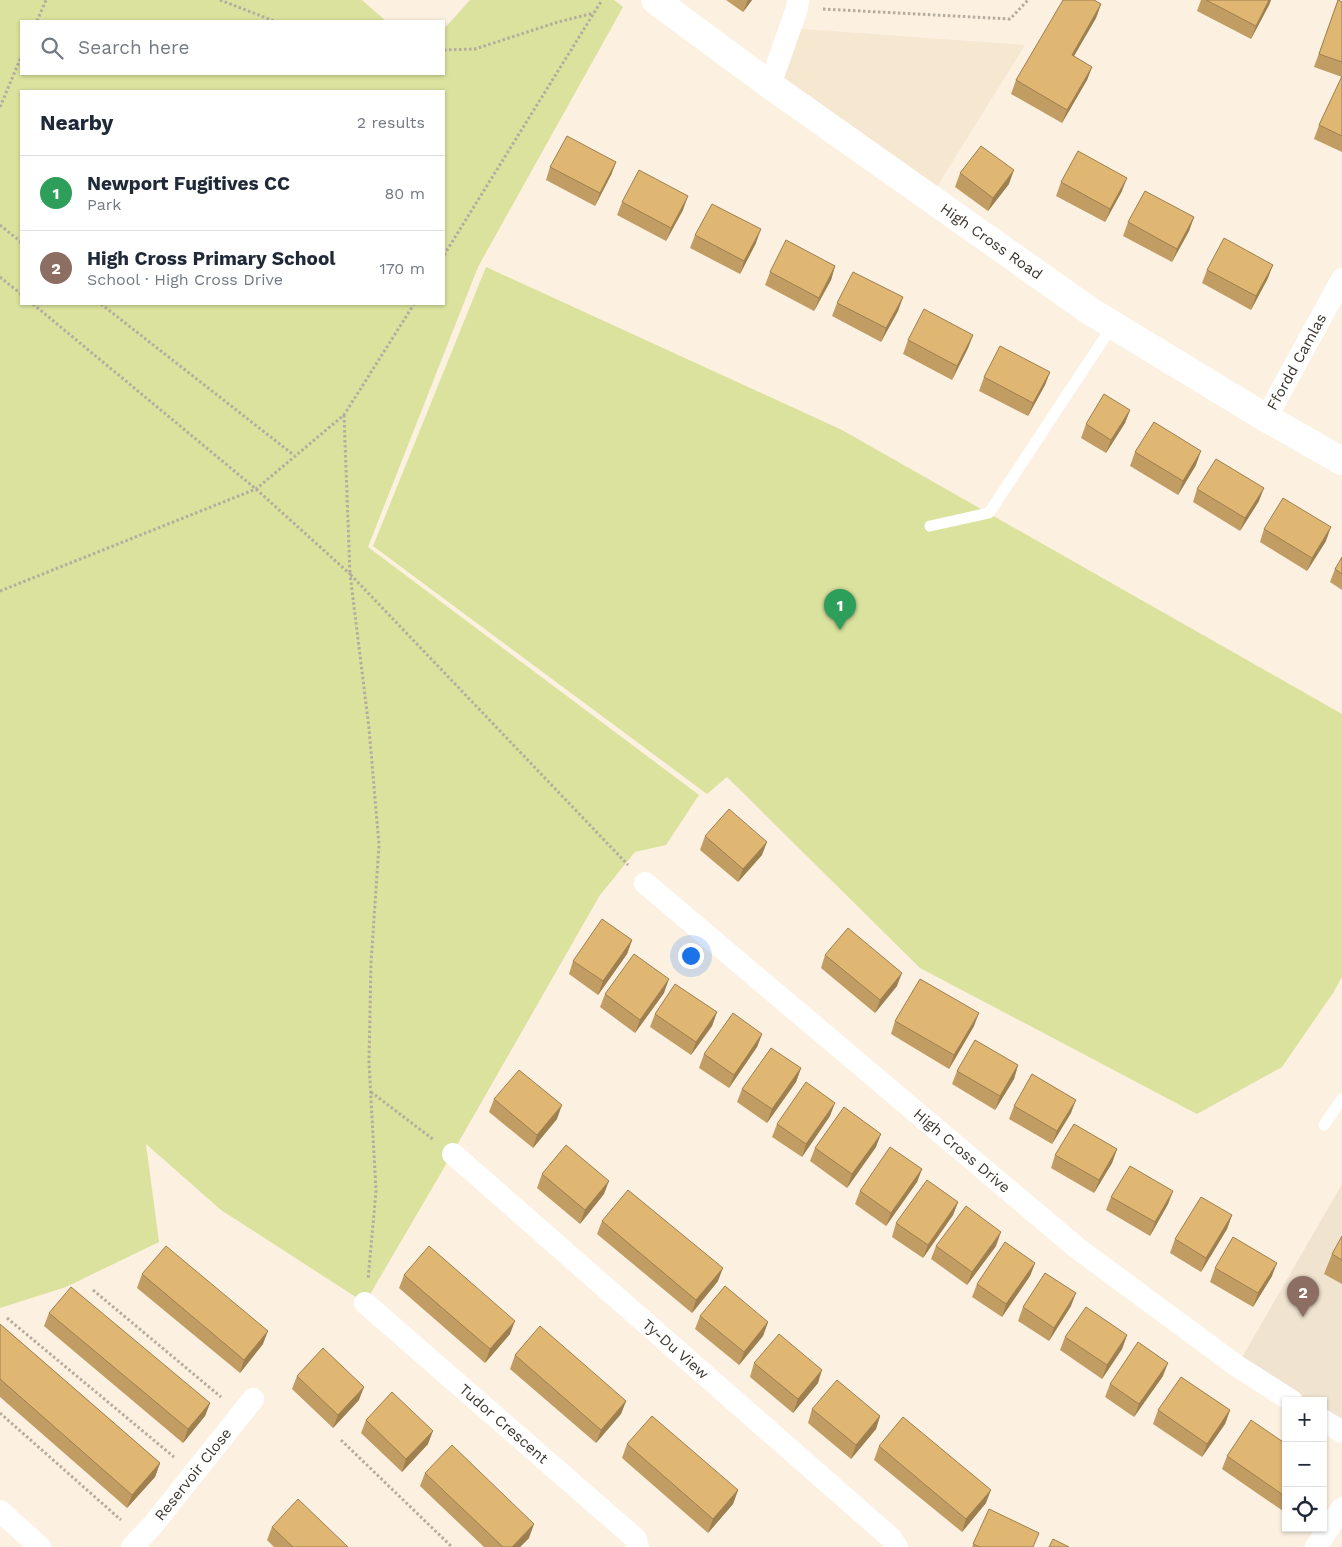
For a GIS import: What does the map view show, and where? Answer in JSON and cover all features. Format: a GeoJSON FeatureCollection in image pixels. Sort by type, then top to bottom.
{"type":"FeatureCollection","features":[{"type":"Feature","properties":{"kind":"main road","name":"High Cross Road"},"geometry":{"type":"LineString","coordinates":[[655,0],[770,85],[1082,305],[1266,418],[1342,461]]}},
{"type":"Feature","properties":{"kind":"street"},"geometry":{"type":"LineString","coordinates":[[770,85],[798,4]]}},
{"type":"Feature","properties":{"kind":"street","name":"Ffordd Camlas"},"geometry":{"type":"LineString","coordinates":[[1266,418],[1342,279]]}},
{"type":"Feature","properties":{"kind":"street","name":"High Cross Drive"},"geometry":{"type":"LineString","coordinates":[[645,883],[1077,1248],[1237,1366],[1286,1397]]}},
{"type":"Feature","properties":{"kind":"street","name":"Ty-Du View"},"geometry":{"type":"LineString","coordinates":[[453,1154],[891,1538],[897,1547]]}},
{"type":"Feature","properties":{"kind":"street","name":"Tudor Crescent"},"geometry":{"type":"LineString","coordinates":[[365,1303],[636,1539],[638,1547]]}},
{"type":"Feature","properties":{"kind":"street","name":"Reservoir Close"},"geometry":{"type":"LineString","coordinates":[[136,1542],[194,1474],[247,1406]]}},
{"type":"Feature","properties":{"kind":"street"},"geometry":{"type":"LineString","coordinates":[[1327,1423],[1342,1432]]}},
{"type":"Feature","properties":{"kind":"street"},"geometry":{"type":"LineString","coordinates":[[1316,1547],[1342,1508]]}},
{"type":"Feature","properties":{"kind":"street"},"geometry":{"type":"LineString","coordinates":[[0,1511],[40,1547]]}},
{"type":"Feature","properties":{"kind":"lane"},"geometry":{"type":"LineString","coordinates":[[930,526],[989,513],[1113,325]]}},
{"type":"Feature","properties":{"kind":"lane"},"geometry":{"type":"LineString","coordinates":[[1324,1125],[1342,1098]]}},
{"type":"Feature","properties":{"kind":"path"},"geometry":{"type":"LineString","coordinates":[[37,20],[46,0]]}},
{"type":"Feature","properties":{"kind":"path"},"geometry":{"type":"LineString","coordinates":[[220,0],[271,20]]}},
{"type":"Feature","properties":{"kind":"path"},"geometry":{"type":"LineString","coordinates":[[445,253],[602,0]]}},
{"type":"Feature","properties":{"kind":"path"},"geometry":{"type":"LineString","coordinates":[[798,4],[1010,19],[1028,0]]}},
{"type":"Feature","properties":{"kind":"path"},"geometry":{"type":"LineString","coordinates":[[445,50],[475,50],[558,22],[594,13]]}},
{"type":"Feature","properties":{"kind":"path"},"geometry":{"type":"LineString","coordinates":[[0,107],[20,59]]}},
{"type":"Feature","properties":{"kind":"path"},"geometry":{"type":"LineString","coordinates":[[0,225],[20,241]]}},
{"type":"Feature","properties":{"kind":"path"},"geometry":{"type":"LineString","coordinates":[[0,277],[20,293]]}},
{"type":"Feature","properties":{"kind":"path"},"geometry":{"type":"LineString","coordinates":[[33,305],[256,489],[350,574],[645,883]]}},
{"type":"Feature","properties":{"kind":"path"},"geometry":{"type":"LineString","coordinates":[[102,305],[295,456]]}},
{"type":"Feature","properties":{"kind":"path"},"geometry":{"type":"LineString","coordinates":[[0,591],[256,489],[344,415],[413,305]]}},
{"type":"Feature","properties":{"kind":"path"},"geometry":{"type":"LineString","coordinates":[[344,415],[350,574],[369,728],[379,844],[371,963],[369,1062],[376,1192],[365,1303]]}},
{"type":"Feature","properties":{"kind":"path"},"geometry":{"type":"LineString","coordinates":[[371,1092],[453,1154]]}},
{"type":"Feature","properties":{"kind":"path"},"geometry":{"type":"LineString","coordinates":[[93,1290],[247,1406]]}},
{"type":"Feature","properties":{"kind":"path"},"geometry":{"type":"LineString","coordinates":[[7,1318],[194,1474]]}},
{"type":"Feature","properties":{"kind":"path"},"geometry":{"type":"LineString","coordinates":[[0,1413],[136,1542]]}},
{"type":"Feature","properties":{"kind":"path"},"geometry":{"type":"LineString","coordinates":[[341,1440],[452,1547]]}},
{"type":"Feature","properties":{"kind":"shaded area"},"geometry":{"type":"Polygon","coordinates":[[[790,28],[1025,45],[930,198],[770,85],[790,28]]]}},
{"type":"Feature","properties":{"kind":"shaded area"},"geometry":{"type":"Polygon","coordinates":[[[1342,1184],[1342,1432],[1327,1423],[1327,1397],[1286,1397],[1237,1366],[1342,1184]]]}},
{"type":"Feature","properties":{"kind":"green space"},"geometry":{"type":"Polygon","coordinates":[[[0,0],[362,0],[385,20],[20,20],[20,75],[445,75],[445,28],[470,0],[614,0],[623,7],[478,267],[368,547],[699,795],[666,845],[635,852],[600,895],[365,1303],[221,1210],[146,1144],[159,1242],[66,1287],[0,1308],[0,0]]]}},
{"type":"Feature","properties":{"kind":"green space"},"geometry":{"type":"Polygon","coordinates":[[[486,267],[842,430],[1342,714],[1342,977],[1282,1067],[1197,1114],[920,968],[727,777],[707,794],[373,546],[486,267]]]}},
{"type":"Feature","properties":{"kind":"building"},"geometry":{"type":"Polygon","coordinates":[[[1063,0],[1094,0],[1101,4],[1072,55],[1092,67],[1067,110],[1016,80],[1063,0]]]}},
{"type":"Feature","properties":{"kind":"building"},"geometry":{"type":"Polygon","coordinates":[[[1206,0],[1269,0],[1256,26],[1206,0]]]}},
{"type":"Feature","properties":{"kind":"building"},"geometry":{"type":"Polygon","coordinates":[[[1338,0],[1342,2],[1342,62],[1319,54],[1338,0]]]}},
{"type":"Feature","properties":{"kind":"building"},"geometry":{"type":"Polygon","coordinates":[[[1342,76],[1342,136],[1319,125],[1342,76]]]}},
{"type":"Feature","properties":{"kind":"building"},"geometry":{"type":"Polygon","coordinates":[[[567,136],[616,162],[600,193],[550,167],[567,136]]]}},
{"type":"Feature","properties":{"kind":"building"},"geometry":{"type":"Polygon","coordinates":[[[981,146],[1014,170],[993,198],[960,173],[981,146]]]}},
{"type":"Feature","properties":{"kind":"building"},"geometry":{"type":"Polygon","coordinates":[[[1078,151],[1127,178],[1110,209],[1061,182],[1078,151]]]}},
{"type":"Feature","properties":{"kind":"building"},"geometry":{"type":"Polygon","coordinates":[[[639,170],[688,196],[671,228],[622,202],[639,170]]]}},
{"type":"Feature","properties":{"kind":"building"},"geometry":{"type":"Polygon","coordinates":[[[1145,191],[1194,217],[1177,249],[1128,222],[1145,191]]]}},
{"type":"Feature","properties":{"kind":"building"},"geometry":{"type":"Polygon","coordinates":[[[712,204],[761,229],[744,261],[695,235],[712,204]]]}},
{"type":"Feature","properties":{"kind":"building"},"geometry":{"type":"Polygon","coordinates":[[[1224,238],[1273,265],[1256,296],[1207,270],[1224,238]]]}},
{"type":"Feature","properties":{"kind":"building"},"geometry":{"type":"Polygon","coordinates":[[[786,240],[835,266],[819,298],[770,272],[786,240]]]}},
{"type":"Feature","properties":{"kind":"building"},"geometry":{"type":"Polygon","coordinates":[[[853,272],[903,297],[886,328],[837,303],[853,272]]]}},
{"type":"Feature","properties":{"kind":"building"},"geometry":{"type":"Polygon","coordinates":[[[924,309],[973,335],[957,366],[908,340],[924,309]]]}},
{"type":"Feature","properties":{"kind":"building"},"geometry":{"type":"Polygon","coordinates":[[[1000,346],[1050,372],[1033,403],[984,377],[1000,346]]]}},
{"type":"Feature","properties":{"kind":"building"},"geometry":{"type":"Polygon","coordinates":[[[1104,394],[1130,410],[1111,440],[1086,424],[1104,394]]]}},
{"type":"Feature","properties":{"kind":"building"},"geometry":{"type":"Polygon","coordinates":[[[1154,422],[1201,451],[1183,481],[1135,452],[1154,422]]]}},
{"type":"Feature","properties":{"kind":"building"},"geometry":{"type":"Polygon","coordinates":[[[1216,459],[1264,488],[1245,518],[1197,489],[1216,459]]]}},
{"type":"Feature","properties":{"kind":"building"},"geometry":{"type":"Polygon","coordinates":[[[1283,498],[1331,527],[1312,558],[1264,529],[1283,498]]]}},
{"type":"Feature","properties":{"kind":"building"},"geometry":{"type":"Polygon","coordinates":[[[1342,557],[1342,574],[1335,569],[1342,557]]]}},
{"type":"Feature","properties":{"kind":"building"},"geometry":{"type":"Polygon","coordinates":[[[729,809],[767,842],[743,869],[705,836],[729,809]]]}},
{"type":"Feature","properties":{"kind":"building"},"geometry":{"type":"Polygon","coordinates":[[[602,919],[632,940],[603,981],[573,961],[602,919]]]}},
{"type":"Feature","properties":{"kind":"building"},"geometry":{"type":"Polygon","coordinates":[[[848,928],[902,973],[880,1000],[825,955],[848,928]]]}},
{"type":"Feature","properties":{"kind":"building"},"geometry":{"type":"Polygon","coordinates":[[[634,954],[669,979],[640,1020],[605,994],[634,954]]]}},
{"type":"Feature","properties":{"kind":"building"},"geometry":{"type":"Polygon","coordinates":[[[920,979],[979,1013],[954,1055],[895,1021],[920,979]]]}},
{"type":"Feature","properties":{"kind":"building"},"geometry":{"type":"Polygon","coordinates":[[[675,984],[717,1012],[696,1042],[655,1014],[675,984]]]}},
{"type":"Feature","properties":{"kind":"building"},"geometry":{"type":"Polygon","coordinates":[[[733,1013],[762,1034],[734,1075],[704,1054],[733,1013]]]}},
{"type":"Feature","properties":{"kind":"building"},"geometry":{"type":"Polygon","coordinates":[[[975,1040],[1018,1065],[1000,1096],[957,1071],[975,1040]]]}},
{"type":"Feature","properties":{"kind":"building"},"geometry":{"type":"Polygon","coordinates":[[[771,1048],[801,1068],[772,1109],[742,1089],[771,1048]]]}},
{"type":"Feature","properties":{"kind":"building"},"geometry":{"type":"Polygon","coordinates":[[[519,1070],[562,1105],[537,1135],[494,1099],[519,1070]]]}},
{"type":"Feature","properties":{"kind":"building"},"geometry":{"type":"Polygon","coordinates":[[[1032,1074],[1076,1100],[1057,1131],[1014,1106],[1032,1074]]]}},
{"type":"Feature","properties":{"kind":"building"},"geometry":{"type":"Polygon","coordinates":[[[806,1082],[835,1103],[806,1144],[777,1124],[806,1082]]]}},
{"type":"Feature","properties":{"kind":"building"},"geometry":{"type":"Polygon","coordinates":[[[844,1107],[881,1134],[852,1174],[815,1148],[844,1107]]]}},
{"type":"Feature","properties":{"kind":"building"},"geometry":{"type":"Polygon","coordinates":[[[1074,1124],[1117,1149],[1099,1180],[1055,1155],[1074,1124]]]}},
{"type":"Feature","properties":{"kind":"building"},"geometry":{"type":"Polygon","coordinates":[[[566,1145],[609,1181],[585,1210],[542,1174],[566,1145]]]}},
{"type":"Feature","properties":{"kind":"building"},"geometry":{"type":"Polygon","coordinates":[[[890,1147],[922,1169],[891,1213],[860,1191],[890,1147]]]}},
{"type":"Feature","properties":{"kind":"building"},"geometry":{"type":"Polygon","coordinates":[[[1130,1166],[1173,1191],[1155,1222],[1111,1197],[1130,1166]]]}},
{"type":"Feature","properties":{"kind":"building"},"geometry":{"type":"Polygon","coordinates":[[[927,1180],[958,1202],[928,1245],[896,1223],[927,1180]]]}},
{"type":"Feature","properties":{"kind":"building"},"geometry":{"type":"Polygon","coordinates":[[[628,1190],[723,1268],[696,1300],[602,1221],[628,1190]]]}},
{"type":"Feature","properties":{"kind":"building"},"geometry":{"type":"Polygon","coordinates":[[[1201,1197],[1232,1215],[1206,1258],[1175,1239],[1201,1197]]]}},
{"type":"Feature","properties":{"kind":"building"},"geometry":{"type":"Polygon","coordinates":[[[966,1206],[1001,1232],[972,1272],[936,1246],[966,1206]]]}},
{"type":"Feature","properties":{"kind":"building"},"geometry":{"type":"Polygon","coordinates":[[[1342,1236],[1342,1260],[1332,1254],[1342,1236]]]}},
{"type":"Feature","properties":{"kind":"building"},"geometry":{"type":"Polygon","coordinates":[[[1233,1237],[1277,1263],[1258,1293],[1215,1268],[1233,1237]]]}},
{"type":"Feature","properties":{"kind":"building"},"geometry":{"type":"Polygon","coordinates":[[[1005,1242],[1035,1263],[1006,1304],[977,1284],[1005,1242]]]}},
{"type":"Feature","properties":{"kind":"building"},"geometry":{"type":"Polygon","coordinates":[[[166,1246],[268,1331],[244,1360],[142,1274],[166,1246]]]}},
{"type":"Feature","properties":{"kind":"building"},"geometry":{"type":"Polygon","coordinates":[[[429,1246],[515,1321],[490,1349],[404,1275],[429,1246]]]}},
{"type":"Feature","properties":{"kind":"building"},"geometry":{"type":"Polygon","coordinates":[[[1045,1273],[1076,1293],[1054,1328],[1023,1307],[1045,1273]]]}},
{"type":"Feature","properties":{"kind":"building"},"geometry":{"type":"Polygon","coordinates":[[[725,1286],[768,1322],[744,1352],[700,1316],[725,1286]]]}},
{"type":"Feature","properties":{"kind":"building"},"geometry":{"type":"Polygon","coordinates":[[[71,1287],[210,1403],[188,1429],[49,1313],[71,1287]]]}},
{"type":"Feature","properties":{"kind":"building"},"geometry":{"type":"Polygon","coordinates":[[[1086,1307],[1127,1335],[1107,1365],[1065,1337],[1086,1307]]]}},
{"type":"Feature","properties":{"kind":"building"},"geometry":{"type":"Polygon","coordinates":[[[0,1324],[160,1463],[132,1495],[0,1379],[0,1324]]]}},
{"type":"Feature","properties":{"kind":"building"},"geometry":{"type":"Polygon","coordinates":[[[540,1326],[626,1401],[601,1430],[515,1355],[540,1326]]]}},
{"type":"Feature","properties":{"kind":"building"},"geometry":{"type":"Polygon","coordinates":[[[779,1334],[822,1370],[798,1399],[754,1363],[779,1334]]]}},
{"type":"Feature","properties":{"kind":"building"},"geometry":{"type":"Polygon","coordinates":[[[1138,1342],[1168,1363],[1139,1404],[1110,1384],[1138,1342]]]}},
{"type":"Feature","properties":{"kind":"building"},"geometry":{"type":"Polygon","coordinates":[[[323,1348],[364,1387],[338,1415],[297,1376],[323,1348]]]}},
{"type":"Feature","properties":{"kind":"building"},"geometry":{"type":"Polygon","coordinates":[[[1181,1377],[1230,1410],[1207,1444],[1158,1410],[1181,1377]]]}},
{"type":"Feature","properties":{"kind":"building"},"geometry":{"type":"Polygon","coordinates":[[[837,1380],[880,1416],[856,1445],[812,1409],[837,1380]]]}},
{"type":"Feature","properties":{"kind":"building"},"geometry":{"type":"Polygon","coordinates":[[[392,1392],[433,1431],[406,1459],[366,1420],[392,1392]]]}},
{"type":"Feature","properties":{"kind":"building"},"geometry":{"type":"Polygon","coordinates":[[[652,1416],[738,1490],[713,1519],[627,1444],[652,1416]]]}},
{"type":"Feature","properties":{"kind":"building"},"geometry":{"type":"Polygon","coordinates":[[[903,1417],[991,1490],[966,1519],[879,1446],[903,1417]]]}},
{"type":"Feature","properties":{"kind":"building"},"geometry":{"type":"Polygon","coordinates":[[[1251,1420],[1282,1441],[1282,1494],[1227,1456],[1251,1420]]]}},
{"type":"Feature","properties":{"kind":"building"},"geometry":{"type":"Polygon","coordinates":[[[452,1445],[534,1524],[512,1547],[503,1547],[425,1473],[452,1445]]]}},
{"type":"Feature","properties":{"kind":"building"},"geometry":{"type":"Polygon","coordinates":[[[298,1499],[348,1547],[293,1547],[272,1527],[298,1499]]]}},
{"type":"Feature","properties":{"kind":"building"},"geometry":{"type":"Polygon","coordinates":[[[989,1509],[1039,1533],[1033,1547],[980,1547],[973,1544],[989,1509]]]}},
{"type":"Feature","properties":{"kind":"building"},"geometry":{"type":"Polygon","coordinates":[[[1053,1539],[1069,1547],[1049,1547],[1053,1539]]]}},
{"type":"Feature","properties":{"kind":"place","name":"Newport Fugitives CC"},"geometry":{"type":"Point","coordinates":[840,630]}},
{"type":"Feature","properties":{"kind":"place","name":"High Cross Primary School"},"geometry":{"type":"Point","coordinates":[1303,1317]}}]}
